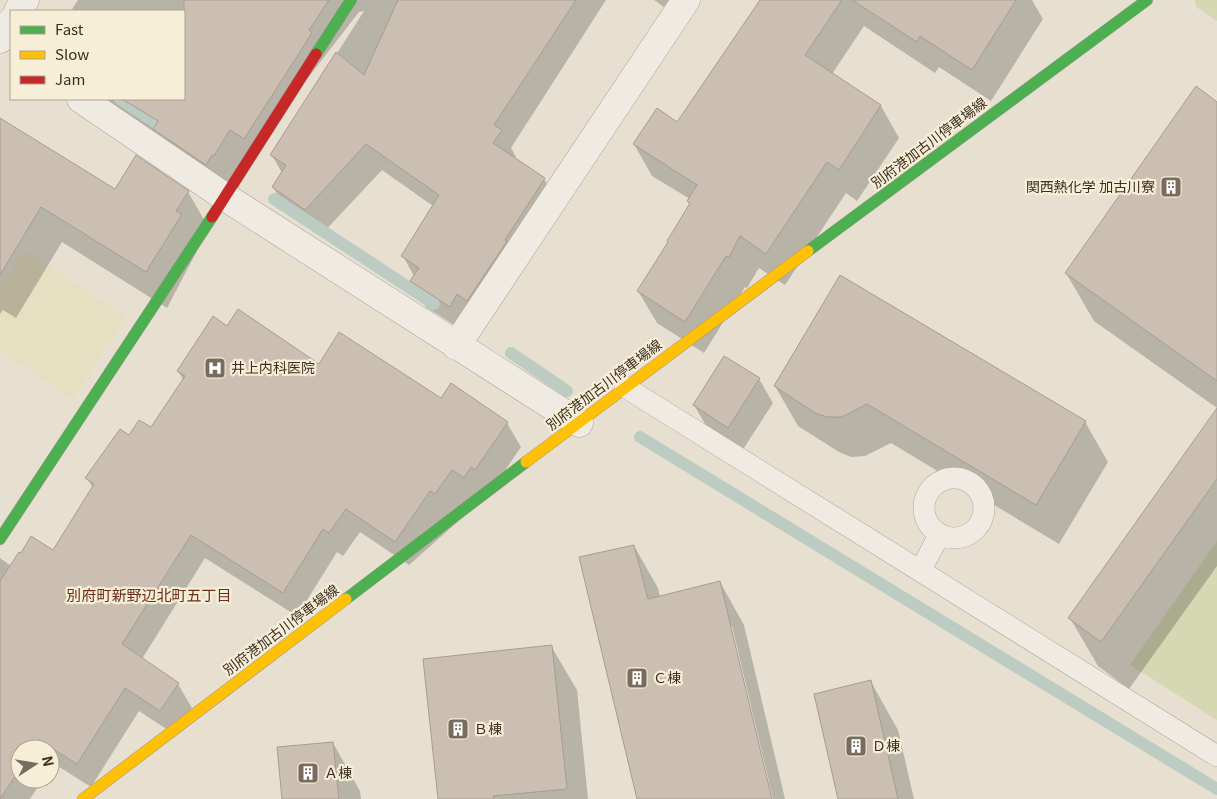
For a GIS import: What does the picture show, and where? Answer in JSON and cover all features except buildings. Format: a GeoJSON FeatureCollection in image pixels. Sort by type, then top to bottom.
{"type":"FeatureCollection","features":[{"type":"Feature","properties":{"kind":"main road"},"geometry":{"type":"LineString","coordinates":[[0,539],[352,0]]}},
{"type":"Feature","properties":{"kind":"main road","name":"別府港加古川停車場線"},"geometry":{"type":"LineString","coordinates":[[83,799],[625,387],[1141,1]]}},
{"type":"Feature","properties":{"kind":"street"},"geometry":{"type":"LineString","coordinates":[[456,346],[686,0]]}},
{"type":"Feature","properties":{"kind":"street"},"geometry":{"type":"LineString","coordinates":[[0,39],[10,24]]}},
{"type":"Feature","properties":{"kind":"street"},"geometry":{"type":"LineString","coordinates":[[82,100],[225,197],[579,423]]}},
{"type":"Feature","properties":{"kind":"lane"},"geometry":{"type":"LineString","coordinates":[[625,387],[1217,756]]}},
{"type":"Feature","properties":{"kind":"lane"},"geometry":{"type":"LineString","coordinates":[[920,571],[940,534]]}},
{"type":"Feature","properties":{"kind":"shaded area"},"geometry":{"type":"Polygon","coordinates":[[[24,250],[126,317],[73,399],[0,351],[0,287],[24,250]]]}},
{"type":"Feature","properties":{"kind":"green space"},"geometry":{"type":"Polygon","coordinates":[[[1195,0],[1217,0],[1217,21],[1196,7],[1195,0]]]}},
{"type":"Feature","properties":{"kind":"green space"},"geometry":{"type":"Polygon","coordinates":[[[1217,541],[1217,720],[1130,665],[1217,541]]]}},
{"type":"Feature","properties":{"kind":"waterway"},"geometry":{"type":"LineString","coordinates":[[122,100],[170,132]]}},
{"type":"Feature","properties":{"kind":"waterway"},"geometry":{"type":"LineString","coordinates":[[274,199],[434,304]]}},
{"type":"Feature","properties":{"kind":"waterway"},"geometry":{"type":"LineString","coordinates":[[511,353],[567,391]]}},
{"type":"Feature","properties":{"kind":"waterway"},"geometry":{"type":"LineString","coordinates":[[640,437],[1217,789]]}},
{"type":"Feature","properties":{"kind":"traffic: fast"},"geometry":{"type":"LineString","coordinates":[[316,54],[351,0]]}},
{"type":"Feature","properties":{"kind":"traffic: fast"},"geometry":{"type":"LineString","coordinates":[[808,251],[1147,0]]}},
{"type":"Feature","properties":{"kind":"traffic: fast"},"geometry":{"type":"LineString","coordinates":[[0,539],[212,217]]}},
{"type":"Feature","properties":{"kind":"traffic: fast"},"geometry":{"type":"LineString","coordinates":[[346,599],[526,462]]}},
{"type":"Feature","properties":{"kind":"traffic: slow"},"geometry":{"type":"LineString","coordinates":[[526,462],[808,251]]}},
{"type":"Feature","properties":{"kind":"traffic: slow"},"geometry":{"type":"LineString","coordinates":[[83,799],[346,599]]}},
{"type":"Feature","properties":{"kind":"traffic: jam"},"geometry":{"type":"LineString","coordinates":[[212,217],[316,54]]}},
{"type":"Feature","properties":{"kind":"place","name":"関西熱化学 加古川寮"},"geometry":{"type":"Point","coordinates":[1171,187]}},
{"type":"Feature","properties":{"kind":"place","name":"井上内科医院"},"geometry":{"type":"Point","coordinates":[215,368]}},
{"type":"Feature","properties":{"kind":"place","name":"Ｃ棟"},"geometry":{"type":"Point","coordinates":[637,678]}},
{"type":"Feature","properties":{"kind":"place","name":"Ｂ棟"},"geometry":{"type":"Point","coordinates":[458,729]}},
{"type":"Feature","properties":{"kind":"place","name":"Ｄ棟"},"geometry":{"type":"Point","coordinates":[856,746]}},
{"type":"Feature","properties":{"kind":"place","name":"Ａ棟"},"geometry":{"type":"Point","coordinates":[308,773]}},
{"type":"Feature","properties":{"kind":"district","name":"別府町新野辺北町五丁目"},"geometry":{"type":"Point","coordinates":[149,596]}}]}
